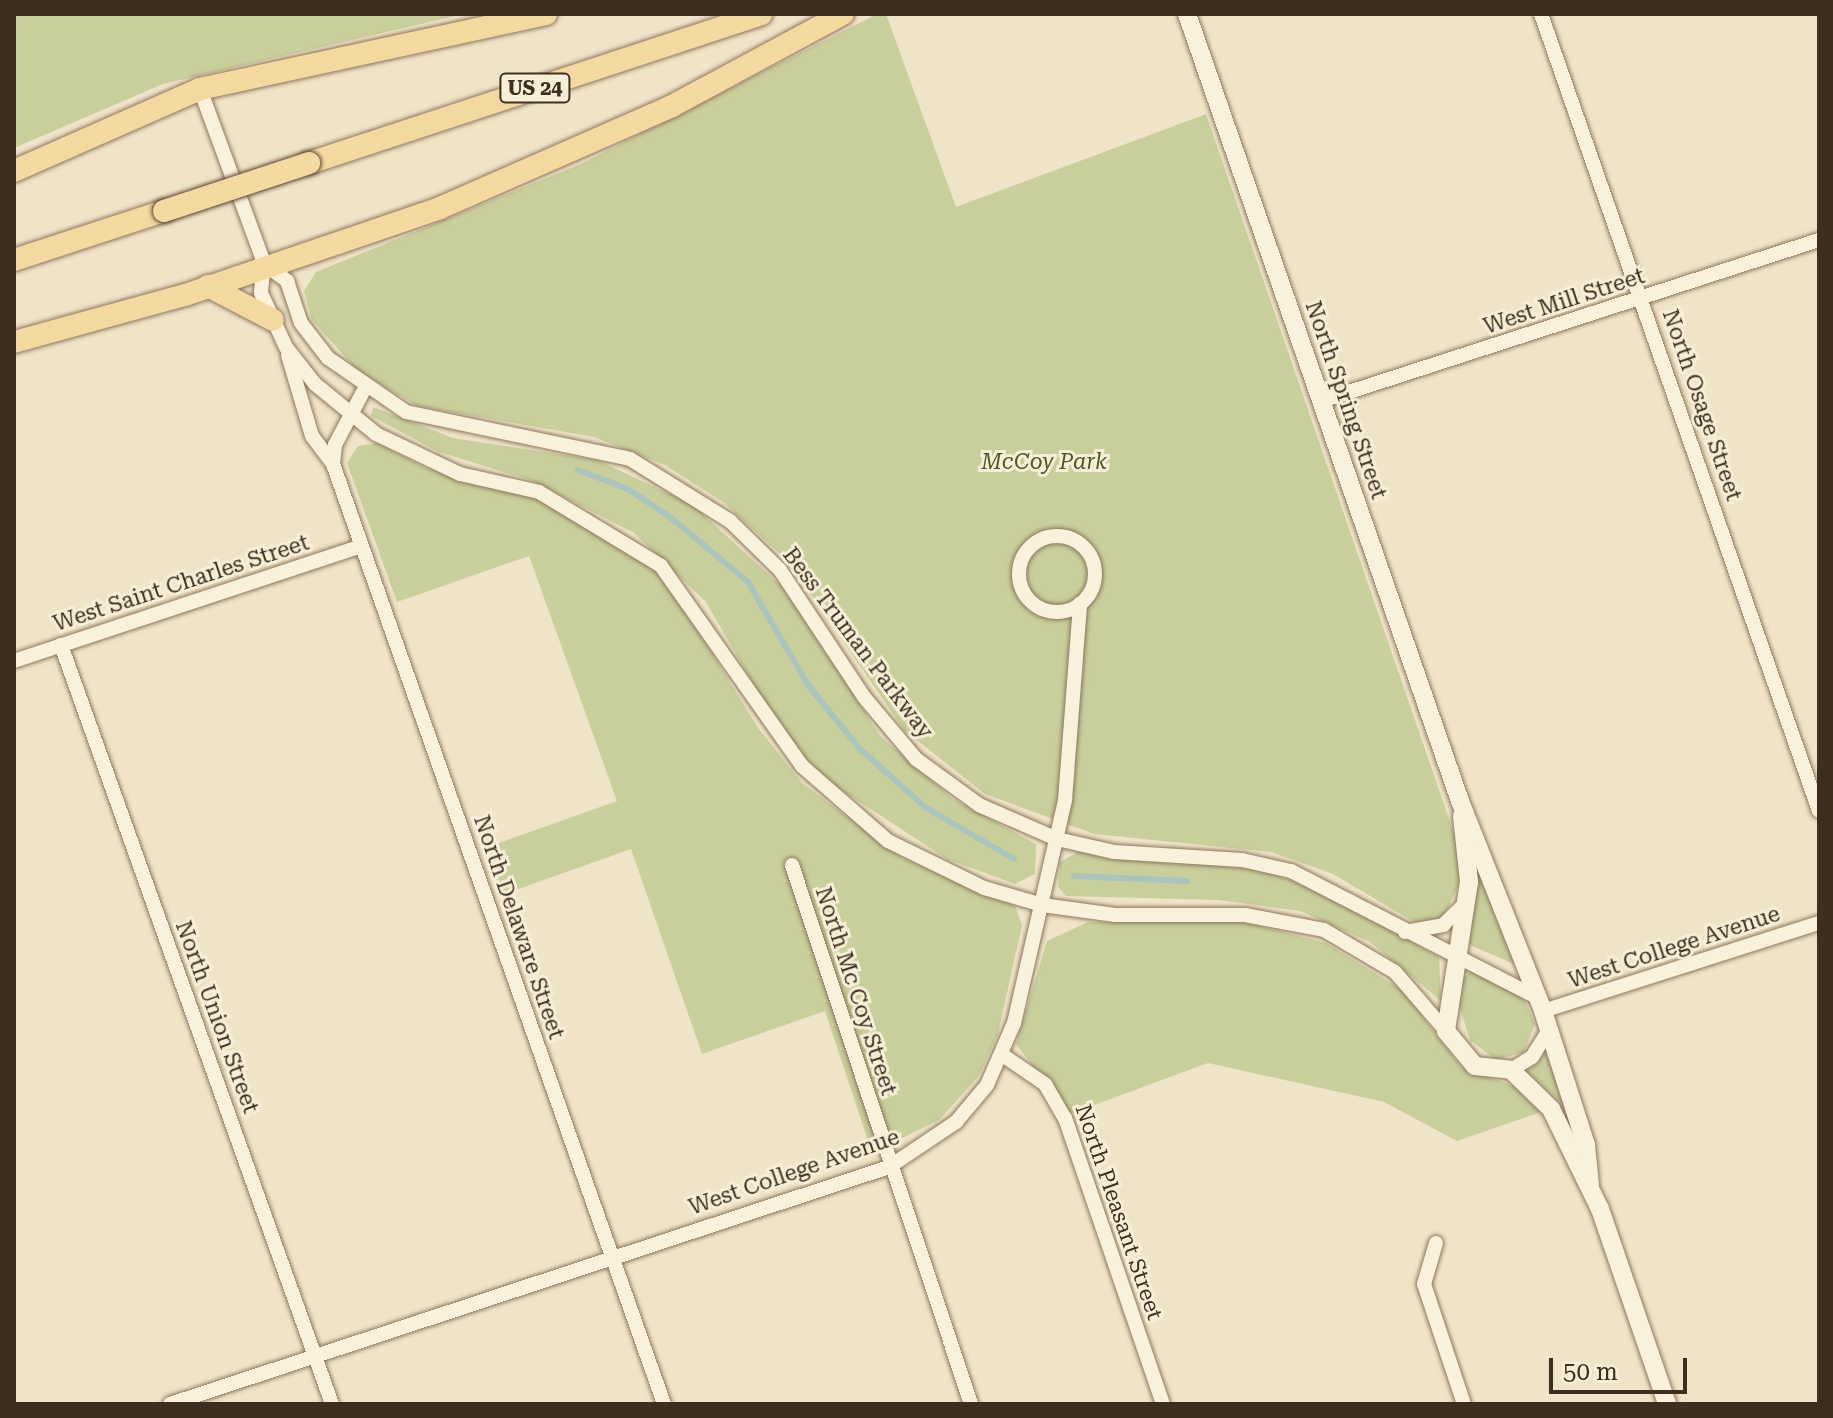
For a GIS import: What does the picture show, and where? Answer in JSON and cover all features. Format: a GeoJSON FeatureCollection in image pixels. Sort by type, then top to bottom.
{"type":"FeatureCollection","features":[{"type":"Feature","properties":{"kind":"main road"},"geometry":{"type":"LineString","coordinates":[[14,171],[200,89],[546,14]]}},
{"type":"Feature","properties":{"kind":"main road","name":"US 24"},"geometry":{"type":"LineString","coordinates":[[14,260],[761,14]]}},
{"type":"Feature","properties":{"kind":"main road"},"geometry":{"type":"LineString","coordinates":[[14,342],[208,286],[264,263],[333,246],[493,186],[672,106],[843,14]]}},
{"type":"Feature","properties":{"kind":"main road"},"geometry":{"type":"LineString","coordinates":[[208,286],[273,320]]}},
{"type":"Feature","properties":{"kind":"street","name":"North Spring Street"},"geometry":{"type":"LineString","coordinates":[[1187,14],[1460,801],[1549,1030],[1586,1145],[1590,1185]]}},
{"type":"Feature","properties":{"kind":"street","name":"North Osage Street"},"geometry":{"type":"LineString","coordinates":[[1541,14],[1819,811]]}},
{"type":"Feature","properties":{"kind":"street"},"geometry":{"type":"LineString","coordinates":[[200,89],[264,263],[261,293],[286,347],[349,415],[411,452],[460,474],[539,492],[628,540],[689,596],[765,721],[840,804],[935,867],[1042,905],[1115,915],[1245,915],[1324,930],[1395,972],[1475,1066],[1511,1070],[1532,1057],[1549,1030]]}},
{"type":"Feature","properties":{"kind":"street","name":"West Mill Street"},"geometry":{"type":"LineString","coordinates":[[1321,401],[1819,240]]}},
{"type":"Feature","properties":{"kind":"street","name":"Bess Truman Parkway"},"geometry":{"type":"LineString","coordinates":[[264,263],[287,281],[301,323],[328,358],[365,388],[406,412],[459,427],[584,444],[681,486],[780,570],[864,697],[916,759],[979,805],[1057,839],[1291,871],[1344,892],[1403,932],[1453,954],[1538,1003]]}},
{"type":"Feature","properties":{"kind":"street","name":"North Delaware Street"},"geometry":{"type":"LineString","coordinates":[[286,347],[312,436],[333,464],[664,1404]]}},
{"type":"Feature","properties":{"kind":"street"},"geometry":{"type":"LineString","coordinates":[[333,464],[349,415],[365,388]]}},
{"type":"Feature","properties":{"kind":"street"},"geometry":{"type":"LineString","coordinates":[[1063,535],[1086,547],[1096,570],[1080,604],[1044,610],[1025,595],[1018,570],[1038,540],[1063,535]]}},
{"type":"Feature","properties":{"kind":"street","name":"West Saint Charles Street"},"geometry":{"type":"LineString","coordinates":[[14,661],[361,546]]}},
{"type":"Feature","properties":{"kind":"street","name":"West College Avenue"},"geometry":{"type":"LineString","coordinates":[[170,1404],[889,1167],[922,1150],[972,1107],[1004,1056],[1057,839],[1079,675],[1080,604]]}},
{"type":"Feature","properties":{"kind":"street","name":"North Union Street"},"geometry":{"type":"LineString","coordinates":[[61,645],[332,1404]]}},
{"type":"Feature","properties":{"kind":"street","name":"North Spring Street"},"geometry":{"type":"LineString","coordinates":[[1446,1031],[1453,954],[1469,882],[1460,801]]}},
{"type":"Feature","properties":{"kind":"street","name":"North Mc Coy Street"},"geometry":{"type":"LineString","coordinates":[[792,865],[889,1167],[971,1404]]}},
{"type":"Feature","properties":{"kind":"street"},"geometry":{"type":"LineString","coordinates":[[1403,932],[1443,925],[1464,905]]}},
{"type":"Feature","properties":{"kind":"street","name":"West College Avenue"},"geometry":{"type":"LineString","coordinates":[[1538,1003],[1819,923]]}},
{"type":"Feature","properties":{"kind":"street","name":"North Pleasant Street"},"geometry":{"type":"LineString","coordinates":[[1004,1056],[1045,1084],[1065,1118],[1163,1404]]}},
{"type":"Feature","properties":{"kind":"street","name":"North Spring Street"},"geometry":{"type":"LineString","coordinates":[[1511,1070],[1551,1109],[1590,1185],[1667,1404]]}},
{"type":"Feature","properties":{"kind":"street"},"geometry":{"type":"LineString","coordinates":[[1436,1243],[1424,1284],[1464,1404]]}},
{"type":"Feature","properties":{"kind":"green space"},"geometry":{"type":"Polygon","coordinates":[[[14,14],[464,14],[163,84],[14,148],[14,14]]]}},
{"type":"Feature","properties":{"kind":"green space","name":"McCoy Park"},"geometry":{"type":"Polygon","coordinates":[[[877,14],[886,14],[956,207],[1206,114],[1455,836],[1460,882],[1443,918],[1414,922],[1333,874],[1271,852],[1094,834],[985,794],[904,730],[788,561],[723,502],[665,465],[594,437],[417,406],[356,369],[312,320],[304,291],[316,272],[581,164],[877,14]]]}},
{"type":"Feature","properties":{"kind":"green space"},"geometry":{"type":"Polygon","coordinates":[[[373,407],[453,438],[597,460],[693,505],[792,596],[880,736],[953,799],[1036,844],[1035,874],[1015,884],[947,859],[826,780],[778,727],[706,602],[634,533],[533,481],[439,452],[371,416],[373,407]]]}},
{"type":"Feature","properties":{"kind":"green space"},"geometry":{"type":"Polygon","coordinates":[[[378,443],[425,468],[543,500],[615,537],[667,580],[758,728],[802,783],[902,858],[1015,906],[1022,925],[998,1034],[979,1076],[939,1120],[872,1153],[825,1011],[702,1054],[631,849],[502,895],[485,848],[617,801],[529,556],[397,602],[347,463],[358,446],[378,443]]]}},
{"type":"Feature","properties":{"kind":"green space"},"geometry":{"type":"Polygon","coordinates":[[[1078,852],[1255,869],[1312,887],[1439,957],[1441,1001],[1370,942],[1300,911],[1218,900],[1066,896],[1058,887],[1060,862],[1078,852]]]}},
{"type":"Feature","properties":{"kind":"green space"},"geometry":{"type":"Polygon","coordinates":[[[1475,859],[1516,963],[1514,964],[1463,942],[1475,859]]]}},
{"type":"Feature","properties":{"kind":"green space"},"geometry":{"type":"Polygon","coordinates":[[[1088,922],[1244,922],[1326,943],[1402,990],[1461,1067],[1514,1086],[1541,1112],[1457,1141],[1384,1102],[1208,1063],[1070,1114],[1016,1044],[1047,941],[1088,922]]]}},
{"type":"Feature","properties":{"kind":"green space"},"geometry":{"type":"Polygon","coordinates":[[[1471,971],[1509,986],[1525,1001],[1535,1024],[1524,1052],[1496,1060],[1470,1040],[1458,1002],[1459,982],[1471,971]]]}},
{"type":"Feature","properties":{"kind":"green space"},"geometry":{"type":"Polygon","coordinates":[[[1546,1053],[1563,1102],[1562,1104],[1527,1072],[1546,1053]]]}},
{"type":"Feature","properties":{"kind":"waterway"},"geometry":{"type":"LineString","coordinates":[[578,470],[628,489],[670,517],[748,582],[808,685],[860,749],[925,807],[1014,859]]}},
{"type":"Feature","properties":{"kind":"waterway"},"geometry":{"type":"LineString","coordinates":[[1074,876],[1187,881]]}}]}
